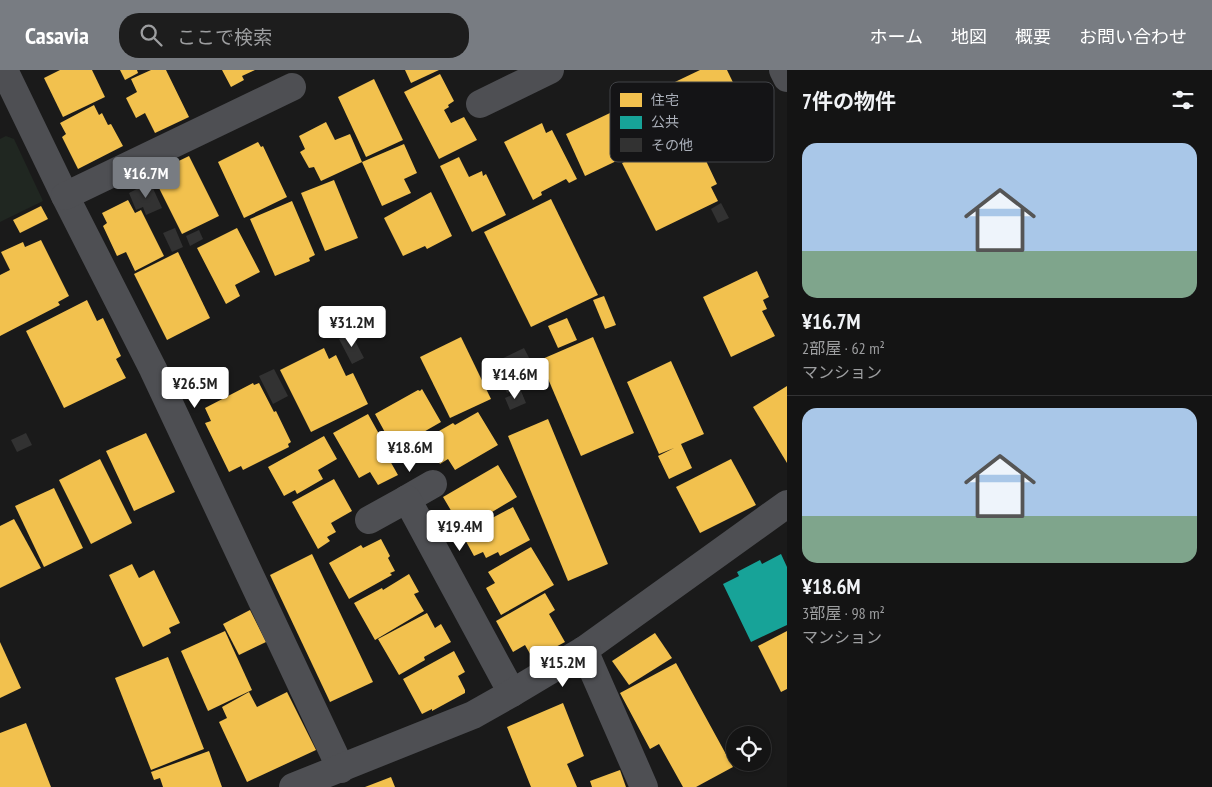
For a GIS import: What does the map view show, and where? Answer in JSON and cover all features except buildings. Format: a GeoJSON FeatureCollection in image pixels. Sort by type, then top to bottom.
{"type":"FeatureCollection","features":[{"type":"Feature","properties":{"kind":"street"},"geometry":{"type":"LineString","coordinates":[[4,70],[65,196],[153,369],[341,769]]}},
{"type":"Feature","properties":{"kind":"street"},"geometry":{"type":"LineString","coordinates":[[480,104],[550,70]]}},
{"type":"Feature","properties":{"kind":"street"},"geometry":{"type":"LineString","coordinates":[[783,70],[787,78]]}},
{"type":"Feature","properties":{"kind":"street"},"geometry":{"type":"LineString","coordinates":[[65,196],[292,87]]}},
{"type":"Feature","properties":{"kind":"street"},"geometry":{"type":"LineString","coordinates":[[369,520],[434,484]]}},
{"type":"Feature","properties":{"kind":"street"},"geometry":{"type":"LineString","coordinates":[[407,499],[512,693]]}},
{"type":"Feature","properties":{"kind":"street"},"geometry":{"type":"LineString","coordinates":[[299,786],[472,715],[512,693],[584,650],[787,504]]}},
{"type":"Feature","properties":{"kind":"street"},"geometry":{"type":"LineString","coordinates":[[584,650],[644,787]]}},
{"type":"Feature","properties":{"kind":"shaded area"},"geometry":{"type":"Polygon","coordinates":[[[6,136],[14,139],[43,201],[0,222],[0,139],[6,136]]]}}]}
